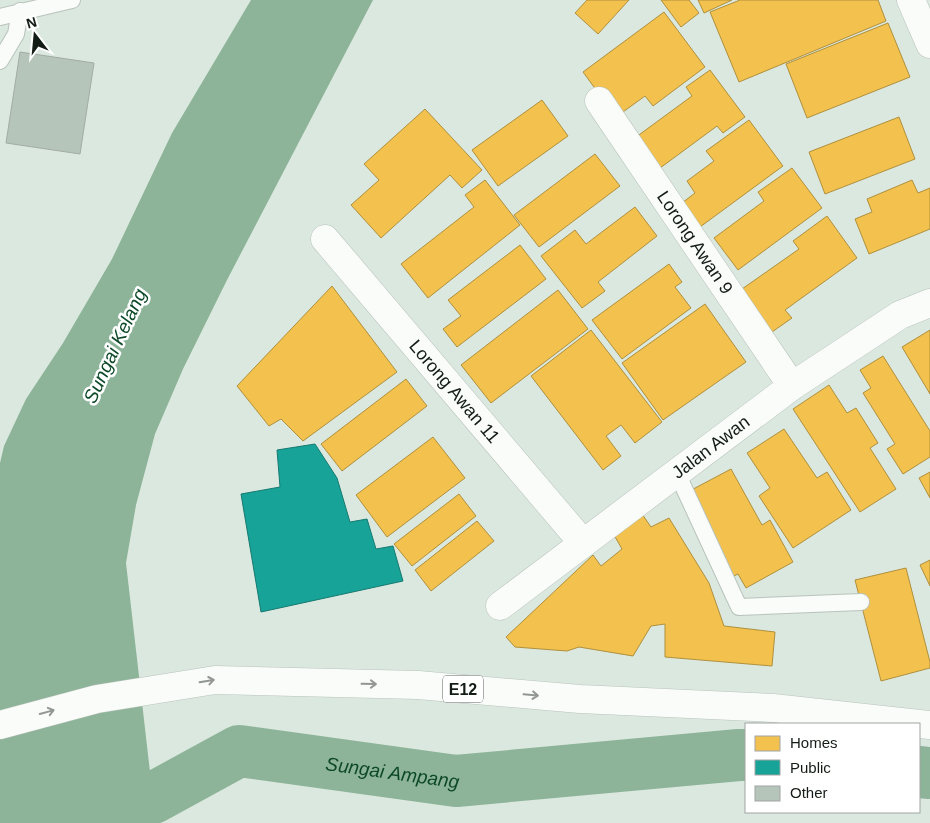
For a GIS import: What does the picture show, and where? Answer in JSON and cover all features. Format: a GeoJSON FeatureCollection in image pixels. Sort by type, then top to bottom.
{"type":"FeatureCollection","features":[{"type":"Feature","properties":{"kind":"main road"},"geometry":{"type":"LineString","coordinates":[[911,0],[930,44]]}},
{"type":"Feature","properties":{"kind":"main road","name":"Lorong Awan 9"},"geometry":{"type":"LineString","coordinates":[[599,100],[792,386]]}},
{"type":"Feature","properties":{"kind":"main road","name":"Lorong Awan 11"},"geometry":{"type":"LineString","coordinates":[[325,239],[583,543]]}},
{"type":"Feature","properties":{"kind":"main road","name":"Jalan Awan"},"geometry":{"type":"LineString","coordinates":[[500,606],[792,386],[900,315],[930,302]]}},
{"type":"Feature","properties":{"kind":"main road","name":"E12"},"geometry":{"type":"LineString","coordinates":[[0,725],[97,699],[215,680],[418,685],[580,699],[773,708],[904,723]]}},
{"type":"Feature","properties":{"kind":"lane"},"geometry":{"type":"LineString","coordinates":[[0,17],[72,0]]}},
{"type":"Feature","properties":{"kind":"lane"},"geometry":{"type":"LineString","coordinates":[[0,60],[16,34],[20,11]]}},
{"type":"Feature","properties":{"kind":"lane"},"geometry":{"type":"LineString","coordinates":[[677,473],[739,606],[861,602]]}},
{"type":"Feature","properties":{"kind":"water","name":"Sungai Kelang"},"geometry":{"type":"Polygon","coordinates":[[[251,0],[373,0],[227,280],[183,369],[155,434],[136,505],[126,563],[153,798],[135,823],[0,823],[0,463],[4,446],[26,399],[63,343],[112,259],[172,133],[251,0]]]}},
{"type":"Feature","properties":{"kind":"building: Homes"},"geometry":{"type":"Polygon","coordinates":[[[587,0],[629,0],[598,34],[575,13],[587,0]]]}},
{"type":"Feature","properties":{"kind":"building: Homes"},"geometry":{"type":"Polygon","coordinates":[[[661,0],[689,0],[699,13],[681,27],[661,0]]]}},
{"type":"Feature","properties":{"kind":"building: Homes"},"geometry":{"type":"Polygon","coordinates":[[[698,0],[732,0],[704,13],[698,0]]]}},
{"type":"Feature","properties":{"kind":"building: Homes"},"geometry":{"type":"Polygon","coordinates":[[[740,0],[878,0],[886,21],[739,82],[710,12],[740,0]]]}},
{"type":"Feature","properties":{"kind":"building: Homes"},"geometry":{"type":"Polygon","coordinates":[[[664,12],[705,67],[653,106],[645,96],[616,117],[583,72],[664,12]]]}},
{"type":"Feature","properties":{"kind":"building: Homes"},"geometry":{"type":"Polygon","coordinates":[[[888,23],[910,77],[807,118],[786,64],[888,23]]]}},
{"type":"Feature","properties":{"kind":"building: Homes"},"geometry":{"type":"Polygon","coordinates":[[[710,70],[745,117],[723,133],[717,126],[656,171],[632,140],[692,96],[686,87],[710,70]]]}},
{"type":"Feature","properties":{"kind":"building: Homes"},"geometry":{"type":"Polygon","coordinates":[[[542,100],[568,136],[498,186],[472,150],[542,100]]]}},
{"type":"Feature","properties":{"kind":"building: Homes"},"geometry":{"type":"Polygon","coordinates":[[[425,109],[482,170],[462,188],[450,175],[381,238],[351,205],[379,180],[364,164],[425,109]]]}},
{"type":"Feature","properties":{"kind":"building: Homes"},"geometry":{"type":"Polygon","coordinates":[[[899,117],[915,159],[825,194],[809,152],[899,117]]]}},
{"type":"Feature","properties":{"kind":"building: Homes"},"geometry":{"type":"Polygon","coordinates":[[[749,120],[783,166],[700,227],[682,203],[695,193],[687,181],[714,161],[706,151],[749,120]]]}},
{"type":"Feature","properties":{"kind":"building: Homes"},"geometry":{"type":"Polygon","coordinates":[[[595,154],[620,186],[539,247],[514,215],[595,154]]]}},
{"type":"Feature","properties":{"kind":"building: Homes"},"geometry":{"type":"Polygon","coordinates":[[[792,168],[822,208],[738,270],[714,238],[764,201],[758,192],[792,168]]]}},
{"type":"Feature","properties":{"kind":"building: Homes"},"geometry":{"type":"Polygon","coordinates":[[[485,180],[520,225],[428,298],[401,264],[474,207],[465,195],[485,180]]]}},
{"type":"Feature","properties":{"kind":"building: Homes"},"geometry":{"type":"Polygon","coordinates":[[[912,180],[918,193],[930,188],[930,229],[869,254],[855,219],[872,212],[867,199],[912,180]]]}},
{"type":"Feature","properties":{"kind":"building: Homes"},"geometry":{"type":"Polygon","coordinates":[[[635,207],[657,236],[598,282],[605,291],[582,308],[541,256],[575,230],[586,244],[635,207]]]}},
{"type":"Feature","properties":{"kind":"building: Homes"},"geometry":{"type":"Polygon","coordinates":[[[827,216],[857,258],[785,310],[792,318],[772,332],[742,289],[799,249],[793,241],[827,216]]]}},
{"type":"Feature","properties":{"kind":"building: Homes"},"geometry":{"type":"Polygon","coordinates":[[[520,245],[546,279],[457,347],[443,329],[461,316],[448,300],[520,245]]]}},
{"type":"Feature","properties":{"kind":"building: Homes"},"geometry":{"type":"Polygon","coordinates":[[[669,264],[682,282],[675,287],[691,308],[622,359],[592,320],[669,264]]]}},
{"type":"Feature","properties":{"kind":"building: Homes"},"geometry":{"type":"Polygon","coordinates":[[[332,286],[397,372],[303,441],[281,419],[269,426],[237,386],[332,286]]]}},
{"type":"Feature","properties":{"kind":"building: Homes"},"geometry":{"type":"Polygon","coordinates":[[[558,290],[588,329],[491,403],[461,365],[558,290]]]}},
{"type":"Feature","properties":{"kind":"building: Homes"},"geometry":{"type":"Polygon","coordinates":[[[705,304],[746,362],[663,420],[622,363],[705,304]]]}},
{"type":"Feature","properties":{"kind":"building: Homes"},"geometry":{"type":"Polygon","coordinates":[[[591,330],[662,422],[635,443],[621,425],[606,436],[621,456],[603,470],[531,376],[591,330]]]}},
{"type":"Feature","properties":{"kind":"building: Homes"},"geometry":{"type":"Polygon","coordinates":[[[930,330],[930,394],[902,347],[930,330]]]}},
{"type":"Feature","properties":{"kind":"building: Homes"},"geometry":{"type":"Polygon","coordinates":[[[883,356],[930,431],[930,457],[903,474],[887,449],[895,444],[863,393],[871,388],[860,370],[883,356]]]}},
{"type":"Feature","properties":{"kind":"building: Homes"},"geometry":{"type":"Polygon","coordinates":[[[406,379],[427,406],[342,471],[321,444],[406,379]]]}},
{"type":"Feature","properties":{"kind":"building: Homes"},"geometry":{"type":"Polygon","coordinates":[[[829,385],[847,413],[856,408],[878,443],[870,448],[896,489],[860,512],[793,409],[829,385]]]}},
{"type":"Feature","properties":{"kind":"building: Homes"},"geometry":{"type":"Polygon","coordinates":[[[784,429],[817,478],[827,472],[851,510],[793,548],[759,496],[770,488],[747,453],[784,429]]]}},
{"type":"Feature","properties":{"kind":"building: Homes"},"geometry":{"type":"Polygon","coordinates":[[[433,437],[465,478],[387,537],[356,495],[433,437]]]}},
{"type":"Feature","properties":{"kind":"building: Homes"},"geometry":{"type":"Polygon","coordinates":[[[731,469],[762,525],[770,520],[793,562],[746,588],[738,574],[726,580],[680,496],[731,469]]]}},
{"type":"Feature","properties":{"kind":"building: Homes"},"geometry":{"type":"Polygon","coordinates":[[[930,472],[930,498],[919,478],[930,472]]]}},
{"type":"Feature","properties":{"kind":"building: Homes"},"geometry":{"type":"Polygon","coordinates":[[[459,494],[476,516],[412,566],[394,544],[459,494]]]}},
{"type":"Feature","properties":{"kind":"building: Homes"},"geometry":{"type":"Polygon","coordinates":[[[642,514],[651,527],[669,518],[709,583],[724,626],[775,632],[772,666],[665,657],[665,624],[651,626],[633,656],[579,647],[567,651],[515,647],[506,637],[593,555],[601,566],[622,549],[614,535],[642,514]]]}},
{"type":"Feature","properties":{"kind":"building: Homes"},"geometry":{"type":"Polygon","coordinates":[[[477,521],[494,541],[431,591],[415,570],[477,521]]]}},
{"type":"Feature","properties":{"kind":"building: Homes"},"geometry":{"type":"Polygon","coordinates":[[[930,560],[930,586],[920,565],[930,560]]]}},
{"type":"Feature","properties":{"kind":"building: Homes"},"geometry":{"type":"Polygon","coordinates":[[[906,568],[930,668],[881,681],[855,580],[906,568]]]}},
{"type":"Feature","properties":{"kind":"building: Public"},"geometry":{"type":"Polygon","coordinates":[[[315,444],[337,478],[350,522],[367,519],[376,549],[393,546],[403,581],[261,612],[241,494],[280,487],[277,450],[315,444]]]}},
{"type":"Feature","properties":{"kind":"building: Other"},"geometry":{"type":"Polygon","coordinates":[[[20,52],[94,63],[80,154],[6,143],[20,52]]]}},
{"type":"Feature","properties":{"kind":"waterway","name":"Sungai Ampang"},"geometry":{"type":"LineString","coordinates":[[53,823],[153,798],[239,751],[456,781],[745,755]]}},
{"type":"Feature","properties":{"kind":"waterway","name":"Sungai Ampang"},"geometry":{"type":"LineString","coordinates":[[920,772],[930,773]]}}]}
